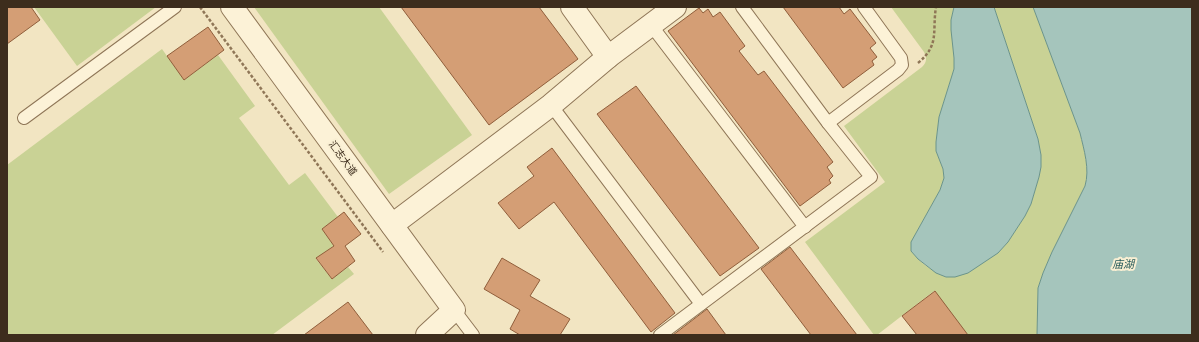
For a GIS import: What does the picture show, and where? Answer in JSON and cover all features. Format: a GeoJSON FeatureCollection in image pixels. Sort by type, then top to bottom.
{"type":"FeatureCollection","features":[{"type":"Feature","properties":{"kind":"street","name":"汇志大道"},"geometry":{"type":"LineString","coordinates":[[232,7],[454,310]]}},
{"type":"Feature","properties":{"kind":"street"},"geometry":{"type":"LineString","coordinates":[[572,7],[608,57]]}},
{"type":"Feature","properties":{"kind":"street"},"geometry":{"type":"LineString","coordinates":[[392,226],[551,105],[608,57],[675,7]]}},
{"type":"Feature","properties":{"kind":"street"},"geometry":{"type":"LineString","coordinates":[[427,335],[454,310]]}},
{"type":"Feature","properties":{"kind":"lane"},"geometry":{"type":"LineString","coordinates":[[24,118],[175,7]]}},
{"type":"Feature","properties":{"kind":"lane"},"geometry":{"type":"LineString","coordinates":[[660,335],[871,177],[828,123],[742,7]]}},
{"type":"Feature","properties":{"kind":"lane"},"geometry":{"type":"LineString","coordinates":[[828,123],[901,68],[903,63],[901,58],[864,7]]}},
{"type":"Feature","properties":{"kind":"lane"},"geometry":{"type":"LineString","coordinates":[[651,25],[805,227]]}},
{"type":"Feature","properties":{"kind":"lane"},"geometry":{"type":"LineString","coordinates":[[551,105],[701,304]]}},
{"type":"Feature","properties":{"kind":"lane"},"geometry":{"type":"LineString","coordinates":[[454,310],[473,335]]}},
{"type":"Feature","properties":{"kind":"path"},"geometry":{"type":"LineString","coordinates":[[200,7],[386,257]]}},
{"type":"Feature","properties":{"kind":"path"},"geometry":{"type":"LineString","coordinates":[[901,68],[916,65],[925,57],[931,48],[935,33],[936,7]]}},
{"type":"Feature","properties":{"kind":"green space"},"geometry":{"type":"Polygon","coordinates":[[[34,7],[156,7],[77,66],[34,7]]]}},
{"type":"Feature","properties":{"kind":"green space"},"geometry":{"type":"Polygon","coordinates":[[[254,7],[379,7],[472,135],[389,194],[254,7]]]}},
{"type":"Feature","properties":{"kind":"green space"},"geometry":{"type":"Polygon","coordinates":[[[891,7],[954,7],[951,20],[954,69],[939,117],[936,142],[936,151],[943,169],[944,178],[940,190],[916,233],[911,251],[927,266],[946,277],[998,253],[1008,242],[1031,204],[1039,177],[1041,155],[1038,139],[994,7],[1033,7],[1080,133],[1086,160],[1087,173],[1085,186],[1052,252],[1038,288],[1037,335],[968,335],[934,291],[877,335],[874,335],[805,242],[885,182],[844,126],[922,67],[926,62],[924,52],[891,7]]]}},
{"type":"Feature","properties":{"kind":"green space"},"geometry":{"type":"Polygon","coordinates":[[[162,49],[184,80],[218,55],[255,106],[239,118],[289,185],[305,173],[338,217],[322,229],[334,246],[316,259],[332,279],[348,267],[354,274],[272,335],[7,335],[7,165],[162,49]]]}},
{"type":"Feature","properties":{"kind":"water"},"geometry":{"type":"Polygon","coordinates":[[[954,7],[994,7],[1038,139],[1041,155],[1041,167],[1031,204],[1008,242],[998,253],[968,273],[955,277],[946,277],[936,273],[918,259],[911,251],[911,242],[940,190],[944,178],[943,169],[936,151],[936,142],[939,117],[954,69],[951,20],[954,7]]]}},
{"type":"Feature","properties":{"kind":"water","name":"庙湖"},"geometry":{"type":"Polygon","coordinates":[[[1033,7],[1192,7],[1192,335],[1037,335],[1038,288],[1052,252],[1085,186],[1087,173],[1086,160],[1080,133],[1033,7]]]}},
{"type":"Feature","properties":{"kind":"building"},"geometry":{"type":"Polygon","coordinates":[[[7,7],[31,7],[40,20],[7,44],[7,7]]]}},
{"type":"Feature","properties":{"kind":"building"},"geometry":{"type":"Polygon","coordinates":[[[401,7],[539,7],[578,59],[489,125],[401,7]]]}},
{"type":"Feature","properties":{"kind":"building"},"geometry":{"type":"Polygon","coordinates":[[[783,7],[839,7],[844,14],[850,9],[876,43],[870,48],[877,57],[872,61],[874,65],[843,88],[783,7]]]}},
{"type":"Feature","properties":{"kind":"building"},"geometry":{"type":"Polygon","coordinates":[[[699,8],[703,13],[708,9],[713,17],[720,12],[745,46],[739,51],[758,75],[764,71],[833,162],[827,167],[833,176],[829,180],[831,183],[800,206],[668,31],[699,8]]]}},
{"type":"Feature","properties":{"kind":"building"},"geometry":{"type":"Polygon","coordinates":[[[208,27],[224,50],[184,80],[167,56],[208,27]]]}},
{"type":"Feature","properties":{"kind":"building"},"geometry":{"type":"Polygon","coordinates":[[[636,86],[759,248],[720,276],[597,114],[636,86]]]}},
{"type":"Feature","properties":{"kind":"building"},"geometry":{"type":"Polygon","coordinates":[[[552,148],[675,313],[651,332],[554,202],[519,229],[498,203],[534,176],[527,167],[552,148]]]}},
{"type":"Feature","properties":{"kind":"building"},"geometry":{"type":"Polygon","coordinates":[[[344,212],[361,234],[345,246],[355,261],[332,279],[316,258],[334,246],[322,229],[344,212]]]}},
{"type":"Feature","properties":{"kind":"building"},"geometry":{"type":"Polygon","coordinates":[[[790,247],[857,335],[811,335],[761,269],[790,247]]]}},
{"type":"Feature","properties":{"kind":"building"},"geometry":{"type":"Polygon","coordinates":[[[502,258],[540,280],[530,296],[570,319],[560,335],[520,335],[510,329],[520,310],[484,289],[502,258]]]}},
{"type":"Feature","properties":{"kind":"building"},"geometry":{"type":"Polygon","coordinates":[[[935,291],[968,335],[917,335],[902,316],[935,291]]]}},
{"type":"Feature","properties":{"kind":"building"},"geometry":{"type":"Polygon","coordinates":[[[348,302],[373,335],[304,335],[348,302]]]}},
{"type":"Feature","properties":{"kind":"building"},"geometry":{"type":"Polygon","coordinates":[[[707,309],[726,335],[673,335],[707,309]]]}}]}
